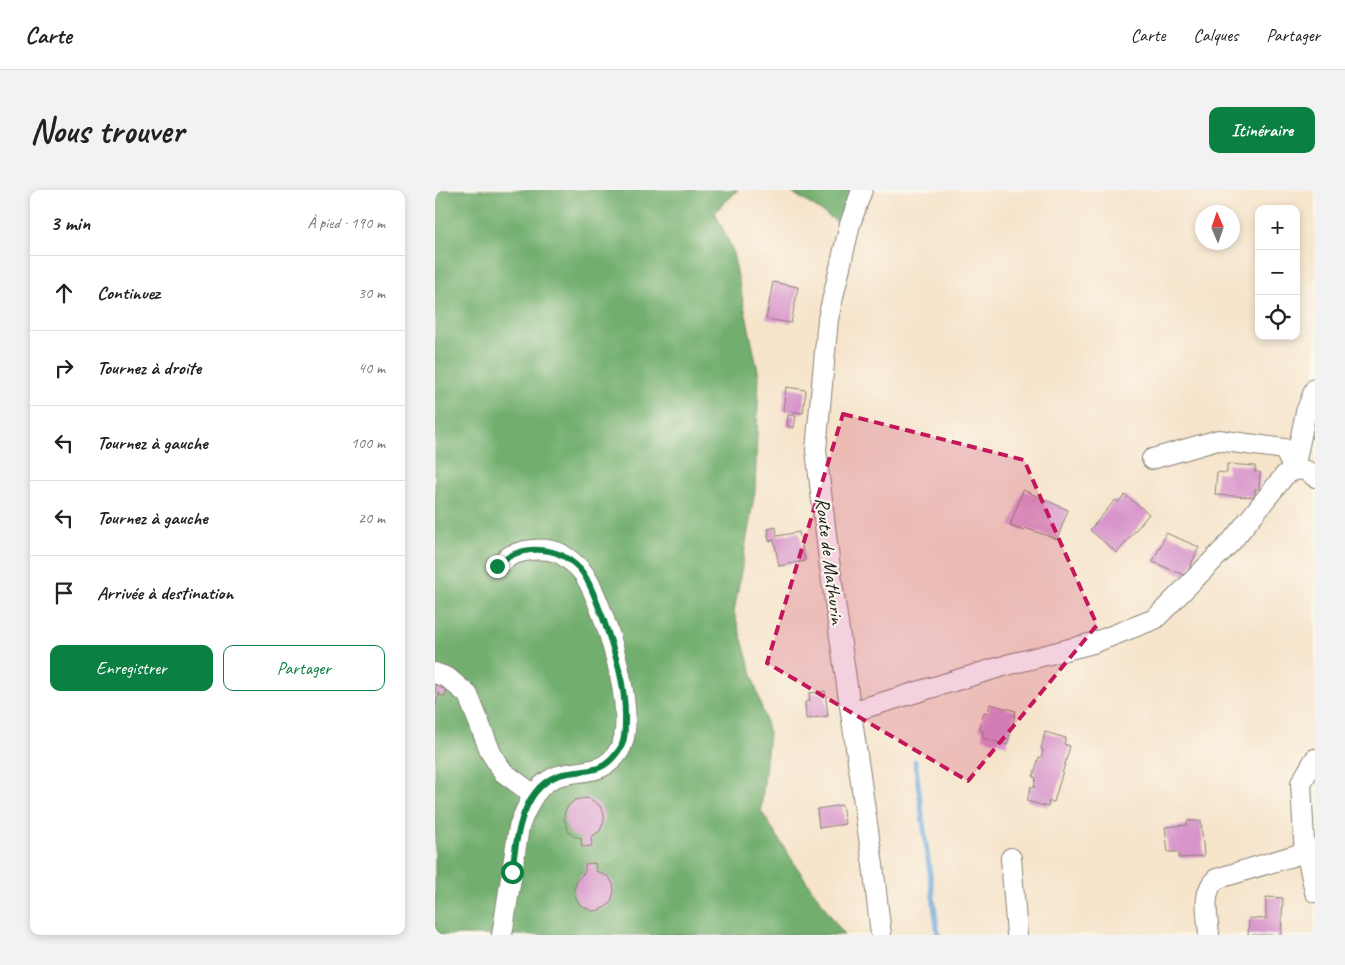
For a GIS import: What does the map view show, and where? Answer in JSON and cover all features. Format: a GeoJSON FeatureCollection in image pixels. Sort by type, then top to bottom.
{"type":"FeatureCollection","features":[{"type":"Feature","properties":{"kind":"street","name":"Route de Mathurin"},"geometry":{"type":"LineString","coordinates":[[862,190],[850,224],[828,319],[816,450],[830,568],[881,935]]}},
{"type":"Feature","properties":{"kind":"street"},"geometry":{"type":"LineString","coordinates":[[1294,469],[1306,412],[1315,389]]}},
{"type":"Feature","properties":{"kind":"street"},"geometry":{"type":"LineString","coordinates":[[1152,459],[1218,440],[1284,449],[1294,469]]}},
{"type":"Feature","properties":{"kind":"street"},"geometry":{"type":"LineString","coordinates":[[851,712],[1007,665],[1093,643],[1155,619],[1231,542],[1285,475],[1294,469],[1302,469],[1310,472],[1315,477]]}},
{"type":"Feature","properties":{"kind":"street"},"geometry":{"type":"LineString","coordinates":[[497,566],[511,555],[528,550],[543,550],[556,552],[567,558],[583,573],[596,600],[618,660],[625,708],[625,732],[621,748],[611,761],[588,772],[563,774],[551,779],[534,795],[525,810],[519,827],[502,935]]}},
{"type":"Feature","properties":{"kind":"street"},"geometry":{"type":"LineString","coordinates":[[435,673],[448,678],[468,695],[491,753],[503,772],[534,795]]}},
{"type":"Feature","properties":{"kind":"street"},"geometry":{"type":"LineString","coordinates":[[1315,759],[1301,783],[1304,841],[1315,892]]}},
{"type":"Feature","properties":{"kind":"street"},"geometry":{"type":"LineString","coordinates":[[1209,935],[1206,903],[1210,885],[1216,880],[1306,852]]}},
{"type":"Feature","properties":{"kind":"street"},"geometry":{"type":"LineString","coordinates":[[1011,858],[1017,935]]}},
{"type":"Feature","properties":{"kind":"highlighted area"},"geometry":{"type":"Polygon","coordinates":[[[843,414],[1024,460],[1097,625],[968,781],[767,663],[843,414]]]}},
{"type":"Feature","properties":{"kind":"green space"},"geometry":{"type":"Polygon","coordinates":[[[435,190],[738,190],[715,212],[732,249],[759,376],[755,491],[734,612],[769,733],[761,811],[794,863],[844,935],[435,935],[435,190]]]}},
{"type":"Feature","properties":{"kind":"green space"},"geometry":{"type":"Polygon","coordinates":[[[788,190],[854,190],[841,224],[788,190]]]}},
{"type":"Feature","properties":{"kind":"building"},"geometry":{"type":"Polygon","coordinates":[[[773,282],[798,287],[791,323],[766,319],[773,282]]]}},
{"type":"Feature","properties":{"kind":"building"},"geometry":{"type":"Polygon","coordinates":[[[786,387],[806,390],[803,413],[783,411],[786,387]]]}},
{"type":"Feature","properties":{"kind":"building"},"geometry":{"type":"Polygon","coordinates":[[[788,415],[796,416],[794,428],[787,426],[788,415]]]}},
{"type":"Feature","properties":{"kind":"building"},"geometry":{"type":"Polygon","coordinates":[[[1227,464],[1255,466],[1255,472],[1260,472],[1259,489],[1255,489],[1255,497],[1215,495],[1217,472],[1227,473],[1227,464]]]}},
{"type":"Feature","properties":{"kind":"building"},"geometry":{"type":"Polygon","coordinates":[[[1023,490],[1068,510],[1057,539],[1025,528],[1024,531],[1010,526],[1023,490]]]}},
{"type":"Feature","properties":{"kind":"building"},"geometry":{"type":"Polygon","coordinates":[[[1125,495],[1149,514],[1117,553],[1090,530],[1115,500],[1118,502],[1125,495]]]}},
{"type":"Feature","properties":{"kind":"building"},"geometry":{"type":"Polygon","coordinates":[[[776,527],[777,536],[799,532],[805,561],[779,566],[774,540],[769,541],[768,534],[768,529],[776,527]]]}},
{"type":"Feature","properties":{"kind":"building"},"geometry":{"type":"Polygon","coordinates":[[[1166,533],[1199,547],[1186,576],[1153,562],[1166,533]]]}},
{"type":"Feature","properties":{"kind":"building"},"geometry":{"type":"Polygon","coordinates":[[[435,684],[442,685],[441,688],[447,689],[445,697],[439,695],[439,692],[436,705],[435,684]]]}},
{"type":"Feature","properties":{"kind":"building"},"geometry":{"type":"Polygon","coordinates":[[[825,691],[828,716],[806,719],[805,702],[810,701],[809,693],[825,691]]]}},
{"type":"Feature","properties":{"kind":"building"},"geometry":{"type":"Polygon","coordinates":[[[990,704],[1016,711],[1007,745],[982,738],[983,731],[979,729],[984,712],[988,713],[990,704]]]}},
{"type":"Feature","properties":{"kind":"building"},"geometry":{"type":"Polygon","coordinates":[[[1045,732],[1066,738],[1064,744],[1070,746],[1054,802],[1049,801],[1048,807],[1027,801],[1031,786],[1034,788],[1036,778],[1033,777],[1039,757],[1041,758],[1045,732]]]}},
{"type":"Feature","properties":{"kind":"building"},"geometry":{"type":"Polygon","coordinates":[[[586,798],[600,806],[604,814],[604,821],[600,831],[591,837],[592,846],[582,847],[581,838],[573,836],[568,831],[564,818],[565,811],[569,805],[575,800],[586,798]]]}},
{"type":"Feature","properties":{"kind":"building"},"geometry":{"type":"Polygon","coordinates":[[[842,805],[845,824],[819,828],[817,809],[842,805]]]}},
{"type":"Feature","properties":{"kind":"building"},"geometry":{"type":"Polygon","coordinates":[[[1187,821],[1201,821],[1204,856],[1179,858],[1179,852],[1168,852],[1165,827],[1187,825],[1187,821]]]}},
{"type":"Feature","properties":{"kind":"building"},"geometry":{"type":"Polygon","coordinates":[[[595,863],[596,871],[609,877],[614,891],[611,902],[606,907],[592,911],[580,905],[575,897],[574,890],[577,880],[585,872],[585,864],[595,863]]]}},
{"type":"Feature","properties":{"kind":"building"},"geometry":{"type":"Polygon","coordinates":[[[1266,897],[1283,898],[1281,935],[1248,935],[1249,918],[1266,919],[1266,897]]]}},
{"type":"Feature","properties":{"kind":"waterway"},"geometry":{"type":"LineString","coordinates":[[915,761],[938,935]]}},
{"type":"Feature","properties":{"kind":"route"},"geometry":{"type":"LineString","coordinates":[[497,566],[511,555],[528,550],[543,550],[556,552],[567,558],[583,573],[596,600],[618,660],[625,708],[625,732],[621,748],[611,761],[588,772],[563,774],[551,779],[532,796],[519,827],[512,872]]}}]}
